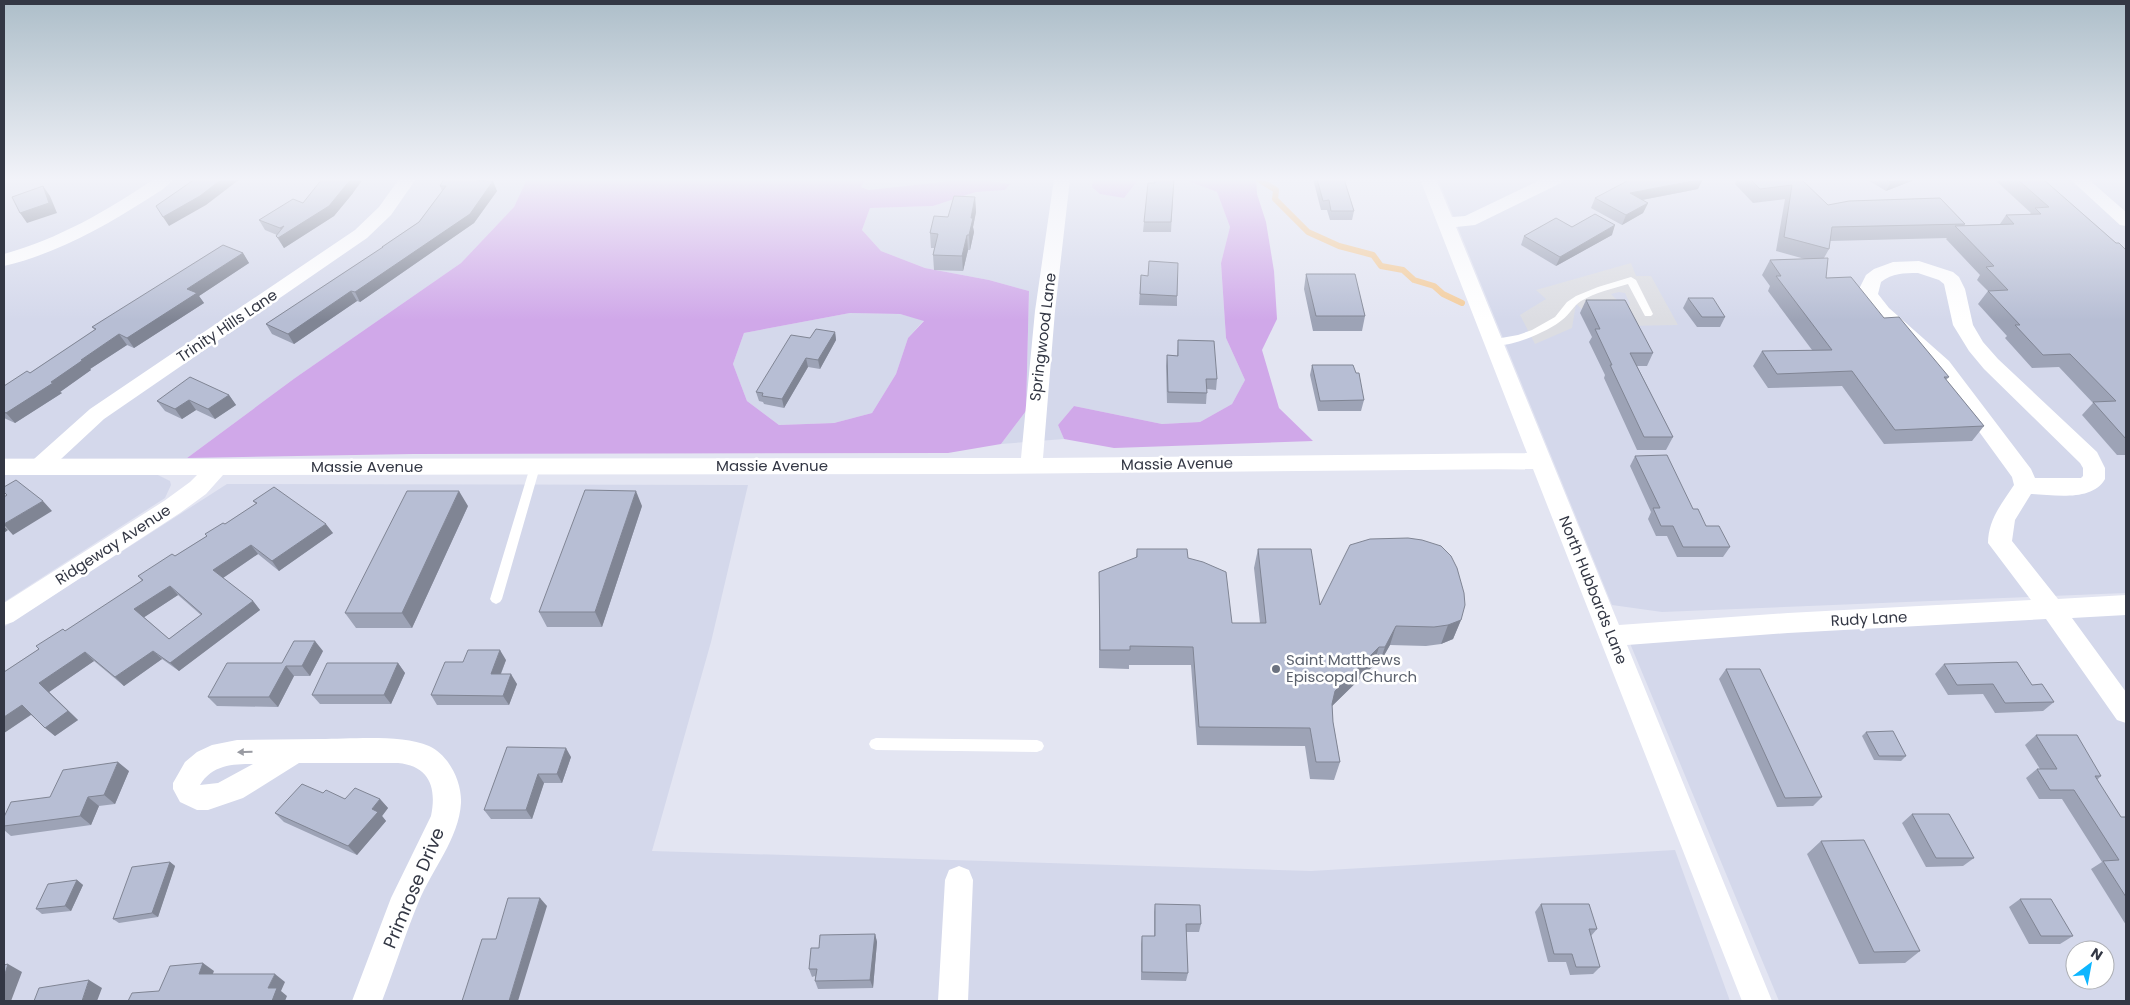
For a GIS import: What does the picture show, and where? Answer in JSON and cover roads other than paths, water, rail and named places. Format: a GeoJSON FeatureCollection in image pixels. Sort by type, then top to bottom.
{"type":"FeatureCollection","features":[{"type":"Feature","properties":{"kind":"street"},"geometry":{"type":"LineString","coordinates":[[4,260],[32,252],[62,240],[87,226]]}},
{"type":"Feature","properties":{"kind":"street","name":"Trinity Hills Lane"},"geometry":{"type":"LineString","coordinates":[[40,466],[97,414],[361,234],[369,226]]}},
{"type":"Feature","properties":{"kind":"street","name":"Springwood Lane"},"geometry":{"type":"LineString","coordinates":[[1031,465],[1045,311],[1056,226]]}},
{"type":"Feature","properties":{"kind":"street","name":"North Hubbards Lane"},"geometry":{"type":"LineString","coordinates":[[1447,226],[1757,1001]]}},
{"type":"Feature","properties":{"kind":"street"},"geometry":{"type":"LineString","coordinates":[[2026,486],[2076,486],[2088,484],[2094,478],[2094,468],[2089,458],[1991,364],[1976,346],[1963,325],[1956,289],[1952,281],[1946,276],[1919,267],[1893,268],[1873,279],[1869,287],[1869,294],[1882,312],[1942,366],[2023,475],[2026,486],[2000,524],[1998,534],[2000,543],[2052,609],[2126,712]]}},
{"type":"Feature","properties":{"kind":"street","name":"Massie Avenue"},"geometry":{"type":"LineString","coordinates":[[4,467],[1031,465],[1541,461]]}},
{"type":"Feature","properties":{"kind":"street","name":"Ridgeway Avenue"},"geometry":{"type":"LineString","coordinates":[[4,615],[172,507],[198,488],[216,468]]}},
{"type":"Feature","properties":{"kind":"street","name":"Rudy Lane"},"geometry":{"type":"LineString","coordinates":[[1612,636],[1788,623],[2126,605]]}},
{"type":"Feature","properties":{"kind":"street","name":"Primrose Drive"},"geometry":{"type":"LineString","coordinates":[[294,751],[392,751],[418,755],[432,763],[444,782],[447,803],[444,818],[431,850],[412,884],[367,1001]]}},
{"type":"Feature","properties":{"kind":"street"},"geometry":{"type":"LineString","coordinates":[[953,1001],[958,880]]}},
{"type":"Feature","properties":{"kind":"lane"},"geometry":{"type":"LineString","coordinates":[[1493,342],[1534,334],[1559,319],[1572,302],[1599,289],[1631,280],[1648,314]]}},
{"type":"Feature","properties":{"kind":"lane"},"geometry":{"type":"LineString","coordinates":[[496,599],[535,466]]}},
{"type":"Feature","properties":{"kind":"lane"},"geometry":{"type":"LineString","coordinates":[[876,744],[1037,746]]}},
{"type":"Feature","properties":{"kind":"waterway"},"geometry":{"type":"LineString","coordinates":[[1302,226],[1308,232],[1339,246],[1373,255],[1381,266],[1403,270],[1414,280],[1434,286],[1443,294],[1462,303]]}},
{"type":"Feature","properties":{"kind":"place","name":"Saint Matthews Episcopal Church"},"geometry":{"type":"Point","coordinates":[1276,669]}}]}
